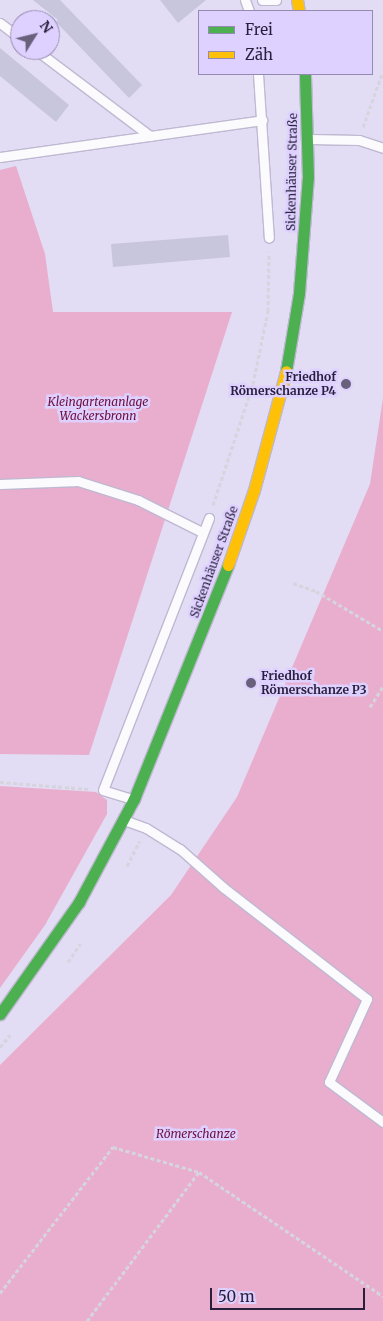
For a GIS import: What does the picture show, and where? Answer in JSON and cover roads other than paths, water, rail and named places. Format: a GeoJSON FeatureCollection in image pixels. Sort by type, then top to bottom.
{"type":"FeatureCollection","features":[{"type":"Feature","properties":{"kind":"street","name":"Sickenhäuser Straße"},"geometry":{"type":"LineString","coordinates":[[0,1014],[58,934],[124,820],[134,799],[216,597],[274,420],[299,293],[306,227],[308,139],[305,75]]}},
{"type":"Feature","properties":{"kind":"lane"},"geometry":{"type":"LineString","coordinates":[[262,0],[276,0]]}},
{"type":"Feature","properties":{"kind":"lane"},"geometry":{"type":"LineString","coordinates":[[49,60],[150,136]]}},
{"type":"Feature","properties":{"kind":"lane"},"geometry":{"type":"LineString","coordinates":[[258,75],[269,238]]}},
{"type":"Feature","properties":{"kind":"lane"},"geometry":{"type":"LineString","coordinates":[[0,157],[262,120]]}},
{"type":"Feature","properties":{"kind":"lane"},"geometry":{"type":"LineString","coordinates":[[308,139],[359,140],[383,148]]}},
{"type":"Feature","properties":{"kind":"lane"},"geometry":{"type":"LineString","coordinates":[[0,484],[78,481],[138,500],[202,532]]}},
{"type":"Feature","properties":{"kind":"lane"},"geometry":{"type":"LineString","coordinates":[[134,799],[103,790],[209,518]]}},
{"type":"Feature","properties":{"kind":"lane"},"geometry":{"type":"LineString","coordinates":[[124,820],[146,828],[180,849],[224,888],[367,998],[329,1082],[383,1122]]}},
{"type":"Feature","properties":{"kind":"place","name":"Friedhof Römerschanze P4"},"geometry":{"type":"Point","coordinates":[346,384]}},
{"type":"Feature","properties":{"kind":"place","name":"Friedhof Römerschanze P3"},"geometry":{"type":"Point","coordinates":[251,683]}},
{"type":"Feature","properties":{"kind":"park label","name":"Kleingartenanlage Wackersbronn"},"geometry":{"type":"Point","coordinates":[98,409]}},
{"type":"Feature","properties":{"kind":"park label","name":"Römerschanze"},"geometry":{"type":"Point","coordinates":[196,1134]}}]}
